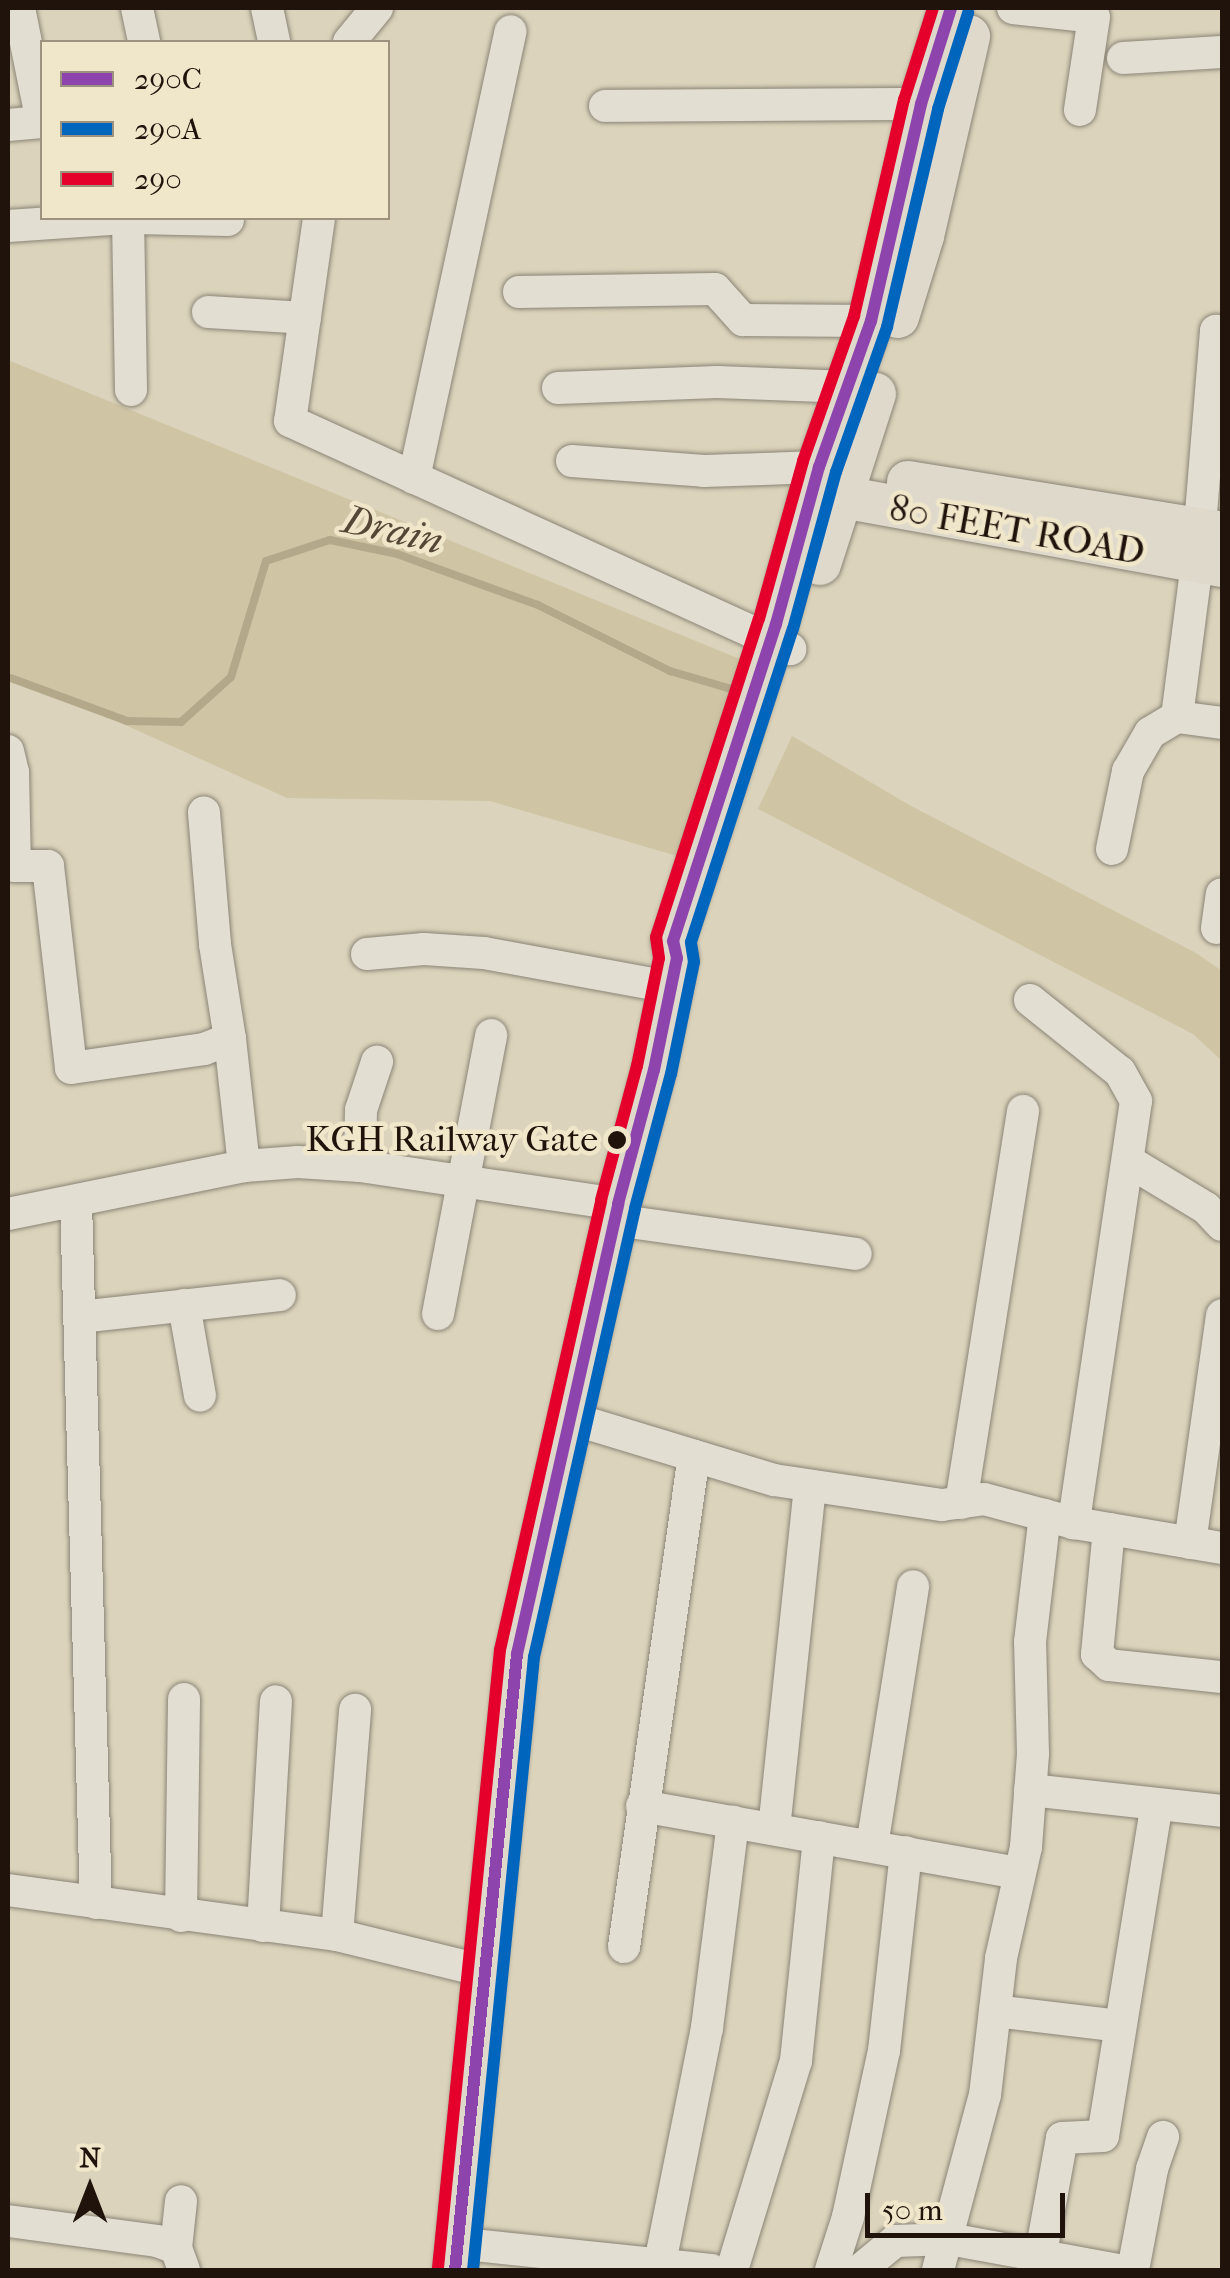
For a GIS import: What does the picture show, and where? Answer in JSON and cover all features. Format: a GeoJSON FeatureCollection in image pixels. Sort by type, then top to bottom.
{"type":"FeatureCollection","features":[{"type":"Feature","properties":{"kind":"main road"},"geometry":{"type":"LineString","coordinates":[[831,482],[850,387],[871,321],[921,104],[951,8]]}},
{"type":"Feature","properties":{"kind":"main road"},"geometry":{"type":"LineString","coordinates":[[455,2257],[517,1654],[674,972],[673,941],[781,644],[831,482],[923,236],[976,8]]}},
{"type":"Feature","properties":{"kind":"main road","name":"80 FEET ROAD"},"geometry":{"type":"LineString","coordinates":[[831,482],[1210,547]]}},
{"type":"Feature","properties":{"kind":"street"},"geometry":{"type":"LineString","coordinates":[[19,8],[40,112]]}},
{"type":"Feature","properties":{"kind":"street"},"geometry":{"type":"LineString","coordinates":[[137,8],[144,40]]}},
{"type":"Feature","properties":{"kind":"street"},"geometry":{"type":"LineString","coordinates":[[267,8],[274,40]]}},
{"type":"Feature","properties":{"kind":"street"},"geometry":{"type":"LineString","coordinates":[[351,40],[376,8]]}},
{"type":"Feature","properties":{"kind":"street"},"geometry":{"type":"LineString","coordinates":[[1013,8],[1094,17],[1080,110]]}},
{"type":"Feature","properties":{"kind":"street"},"geometry":{"type":"LineString","coordinates":[[414,478],[511,31]]}},
{"type":"Feature","properties":{"kind":"street"},"geometry":{"type":"LineString","coordinates":[[1123,58],[1222,52]]}},
{"type":"Feature","properties":{"kind":"street"},"geometry":{"type":"LineString","coordinates":[[605,106],[921,104]]}},
{"type":"Feature","properties":{"kind":"street"},"geometry":{"type":"LineString","coordinates":[[8,125],[40,122]]}},
{"type":"Feature","properties":{"kind":"street"},"geometry":{"type":"LineString","coordinates":[[8,226],[99,220]]}},
{"type":"Feature","properties":{"kind":"street"},"geometry":{"type":"LineString","coordinates":[[129,220],[130,390]]}},
{"type":"Feature","properties":{"kind":"street"},"geometry":{"type":"LineString","coordinates":[[319,220],[290,421],[781,644]]}},
{"type":"Feature","properties":{"kind":"street"},"geometry":{"type":"LineString","coordinates":[[519,292],[715,289],[743,320],[871,321]]}},
{"type":"Feature","properties":{"kind":"street"},"geometry":{"type":"LineString","coordinates":[[208,312],[305,318]]}},
{"type":"Feature","properties":{"kind":"street"},"geometry":{"type":"LineString","coordinates":[[1177,717],[1210,547],[1216,331],[1222,332]]}},
{"type":"Feature","properties":{"kind":"street"},"geometry":{"type":"LineString","coordinates":[[558,388],[717,382],[850,387]]}},
{"type":"Feature","properties":{"kind":"street"},"geometry":{"type":"LineString","coordinates":[[572,461],[831,482]]}},
{"type":"Feature","properties":{"kind":"street"},"geometry":{"type":"LineString","coordinates":[[1112,849],[1132,758],[1162,722],[1177,717],[1222,723]]}},
{"type":"Feature","properties":{"kind":"street"},"geometry":{"type":"LineString","coordinates":[[8,750],[13,772],[12,866],[48,866],[70,1068],[204,1049],[230,1039]]}},
{"type":"Feature","properties":{"kind":"street"},"geometry":{"type":"LineString","coordinates":[[204,812],[215,944],[244,1166]]}},
{"type":"Feature","properties":{"kind":"street"},"geometry":{"type":"LineString","coordinates":[[1217,928],[1222,894]]}},
{"type":"Feature","properties":{"kind":"street"},"geometry":{"type":"LineString","coordinates":[[367,954],[424,949],[674,972]]}},
{"type":"Feature","properties":{"kind":"street"},"geometry":{"type":"LineString","coordinates":[[938,2270],[949,2239],[965,2156],[985,2096],[995,2011],[1026,1847],[1030,1642],[1060,1519],[1136,1101],[1120,1072],[1030,1000]]}},
{"type":"Feature","properties":{"kind":"street"},"geometry":{"type":"LineString","coordinates":[[438,1314],[491,1035]]}},
{"type":"Feature","properties":{"kind":"street"},"geometry":{"type":"LineString","coordinates":[[360,1166],[361,1110],[377,1062]]}},
{"type":"Feature","properties":{"kind":"street"},"geometry":{"type":"LineString","coordinates":[[961,1503],[1023,1111]]}},
{"type":"Feature","properties":{"kind":"street"},"geometry":{"type":"LineString","coordinates":[[1128,1161],[1206,1208],[1222,1225]]}},
{"type":"Feature","properties":{"kind":"street"},"geometry":{"type":"LineString","coordinates":[[8,1214],[244,1166],[298,1162],[462,1180],[616,1212],[856,1254]]}},
{"type":"Feature","properties":{"kind":"street"},"geometry":{"type":"LineString","coordinates":[[76,1202],[96,1902]]}},
{"type":"Feature","properties":{"kind":"street"},"geometry":{"type":"LineString","coordinates":[[79,1317],[280,1295]]}},
{"type":"Feature","properties":{"kind":"street"},"geometry":{"type":"LineString","coordinates":[[184,1305],[200,1396]]}},
{"type":"Feature","properties":{"kind":"street"},"geometry":{"type":"LineString","coordinates":[[1190,1542],[1222,1315]]}},
{"type":"Feature","properties":{"kind":"street"},"geometry":{"type":"LineString","coordinates":[[570,1418],[774,1480],[942,1505],[984,1499],[1060,1519],[1222,1548]]}},
{"type":"Feature","properties":{"kind":"street"},"geometry":{"type":"LineString","coordinates":[[624,1947],[694,1456]]}},
{"type":"Feature","properties":{"kind":"street"},"geometry":{"type":"LineString","coordinates":[[774,1829],[810,1486]]}},
{"type":"Feature","properties":{"kind":"street"},"geometry":{"type":"LineString","coordinates":[[1109,1529],[1098,1654],[1109,1665],[1222,1677]]}},
{"type":"Feature","properties":{"kind":"street"},"geometry":{"type":"LineString","coordinates":[[872,1846],[913,1586]]}},
{"type":"Feature","properties":{"kind":"street"},"geometry":{"type":"LineString","coordinates":[[182,1916],[184,1699]]}},
{"type":"Feature","properties":{"kind":"street"},"geometry":{"type":"LineString","coordinates":[[263,1926],[276,1701]]}},
{"type":"Feature","properties":{"kind":"street"},"geometry":{"type":"LineString","coordinates":[[337,1935],[355,1710]]}},
{"type":"Feature","properties":{"kind":"street"},"geometry":{"type":"LineString","coordinates":[[1030,1790],[1222,1810]]}},
{"type":"Feature","properties":{"kind":"street"},"geometry":{"type":"LineString","coordinates":[[1040,2263],[1062,2138],[1102,2136],[1156,1804]]}},
{"type":"Feature","properties":{"kind":"street"},"geometry":{"type":"LineString","coordinates":[[642,1806],[1019,1873]]}},
{"type":"Feature","properties":{"kind":"street"},"geometry":{"type":"LineString","coordinates":[[660,2263],[708,2028],[733,1822]]}},
{"type":"Feature","properties":{"kind":"street"},"geometry":{"type":"LineString","coordinates":[[732,2270],[796,2061],[819,1837]]}},
{"type":"Feature","properties":{"kind":"street"},"geometry":{"type":"LineString","coordinates":[[831,2270],[848,2217],[884,2051],[906,1852]]}},
{"type":"Feature","properties":{"kind":"street"},"geometry":{"type":"LineString","coordinates":[[8,1890],[337,1935],[484,1971]]}},
{"type":"Feature","properties":{"kind":"street"},"geometry":{"type":"LineString","coordinates":[[995,2011],[1120,2026]]}},
{"type":"Feature","properties":{"kind":"street"},"geometry":{"type":"LineString","coordinates":[[1134,2270],[1152,2168],[1164,2137]]}},
{"type":"Feature","properties":{"kind":"street"},"geometry":{"type":"LineString","coordinates":[[180,2259],[181,2201]]}},
{"type":"Feature","properties":{"kind":"street"},"geometry":{"type":"LineString","coordinates":[[8,2221],[157,2241],[180,2259]]}},
{"type":"Feature","properties":{"kind":"street"},"geometry":{"type":"LineString","coordinates":[[860,2270],[895,2241],[949,2239],[1040,2263],[1118,2270]]}},
{"type":"Feature","properties":{"kind":"street"},"geometry":{"type":"LineString","coordinates":[[455,2257],[660,2263],[712,2270]]}},
{"type":"Feature","properties":{"kind":"shaded area"},"geometry":{"type":"Polygon","coordinates":[[[8,360],[752,664],[684,858],[490,801],[287,798],[8,672],[8,360]]]}},
{"type":"Feature","properties":{"kind":"shaded area"},"geometry":{"type":"Polygon","coordinates":[[[792,736],[911,806],[1196,953],[1222,971],[1222,1061],[1193,1034],[758,809],[792,736]]]}},
{"type":"Feature","properties":{"kind":"waterway","name":"Drain"},"geometry":{"type":"LineString","coordinates":[[8,677],[127,721],[181,722],[231,677],[266,561],[330,540],[397,554],[538,605],[670,671],[735,690]]}},
{"type":"Feature","properties":{"kind":"transit line","name":"290"},"geometry":{"type":"LineString","coordinates":[[438,2268],[500,1650],[601,1200],[637,1066],[659,958],[656,937],[759,619],[803,461],[854,316],[904,100],[933,8]]}},
{"type":"Feature","properties":{"kind":"transit line","name":"290C"},"geometry":{"type":"LineString","coordinates":[[455,2270],[517,1654],[618,1204],[654,1070],[677,958],[673,941],[776,624],[819,467],[871,321],[921,104],[951,8]]}},
{"type":"Feature","properties":{"kind":"transit line","name":"290A"},"geometry":{"type":"LineString","coordinates":[[473,2270],[534,1657],[635,1208],[671,1074],[694,962],[691,942],[793,629],[836,472],[887,327],[938,109],[968,13]]}},
{"type":"Feature","properties":{"kind":"place","name":"KGH Railway Gate"},"geometry":{"type":"Point","coordinates":[617,1140]}}]}
